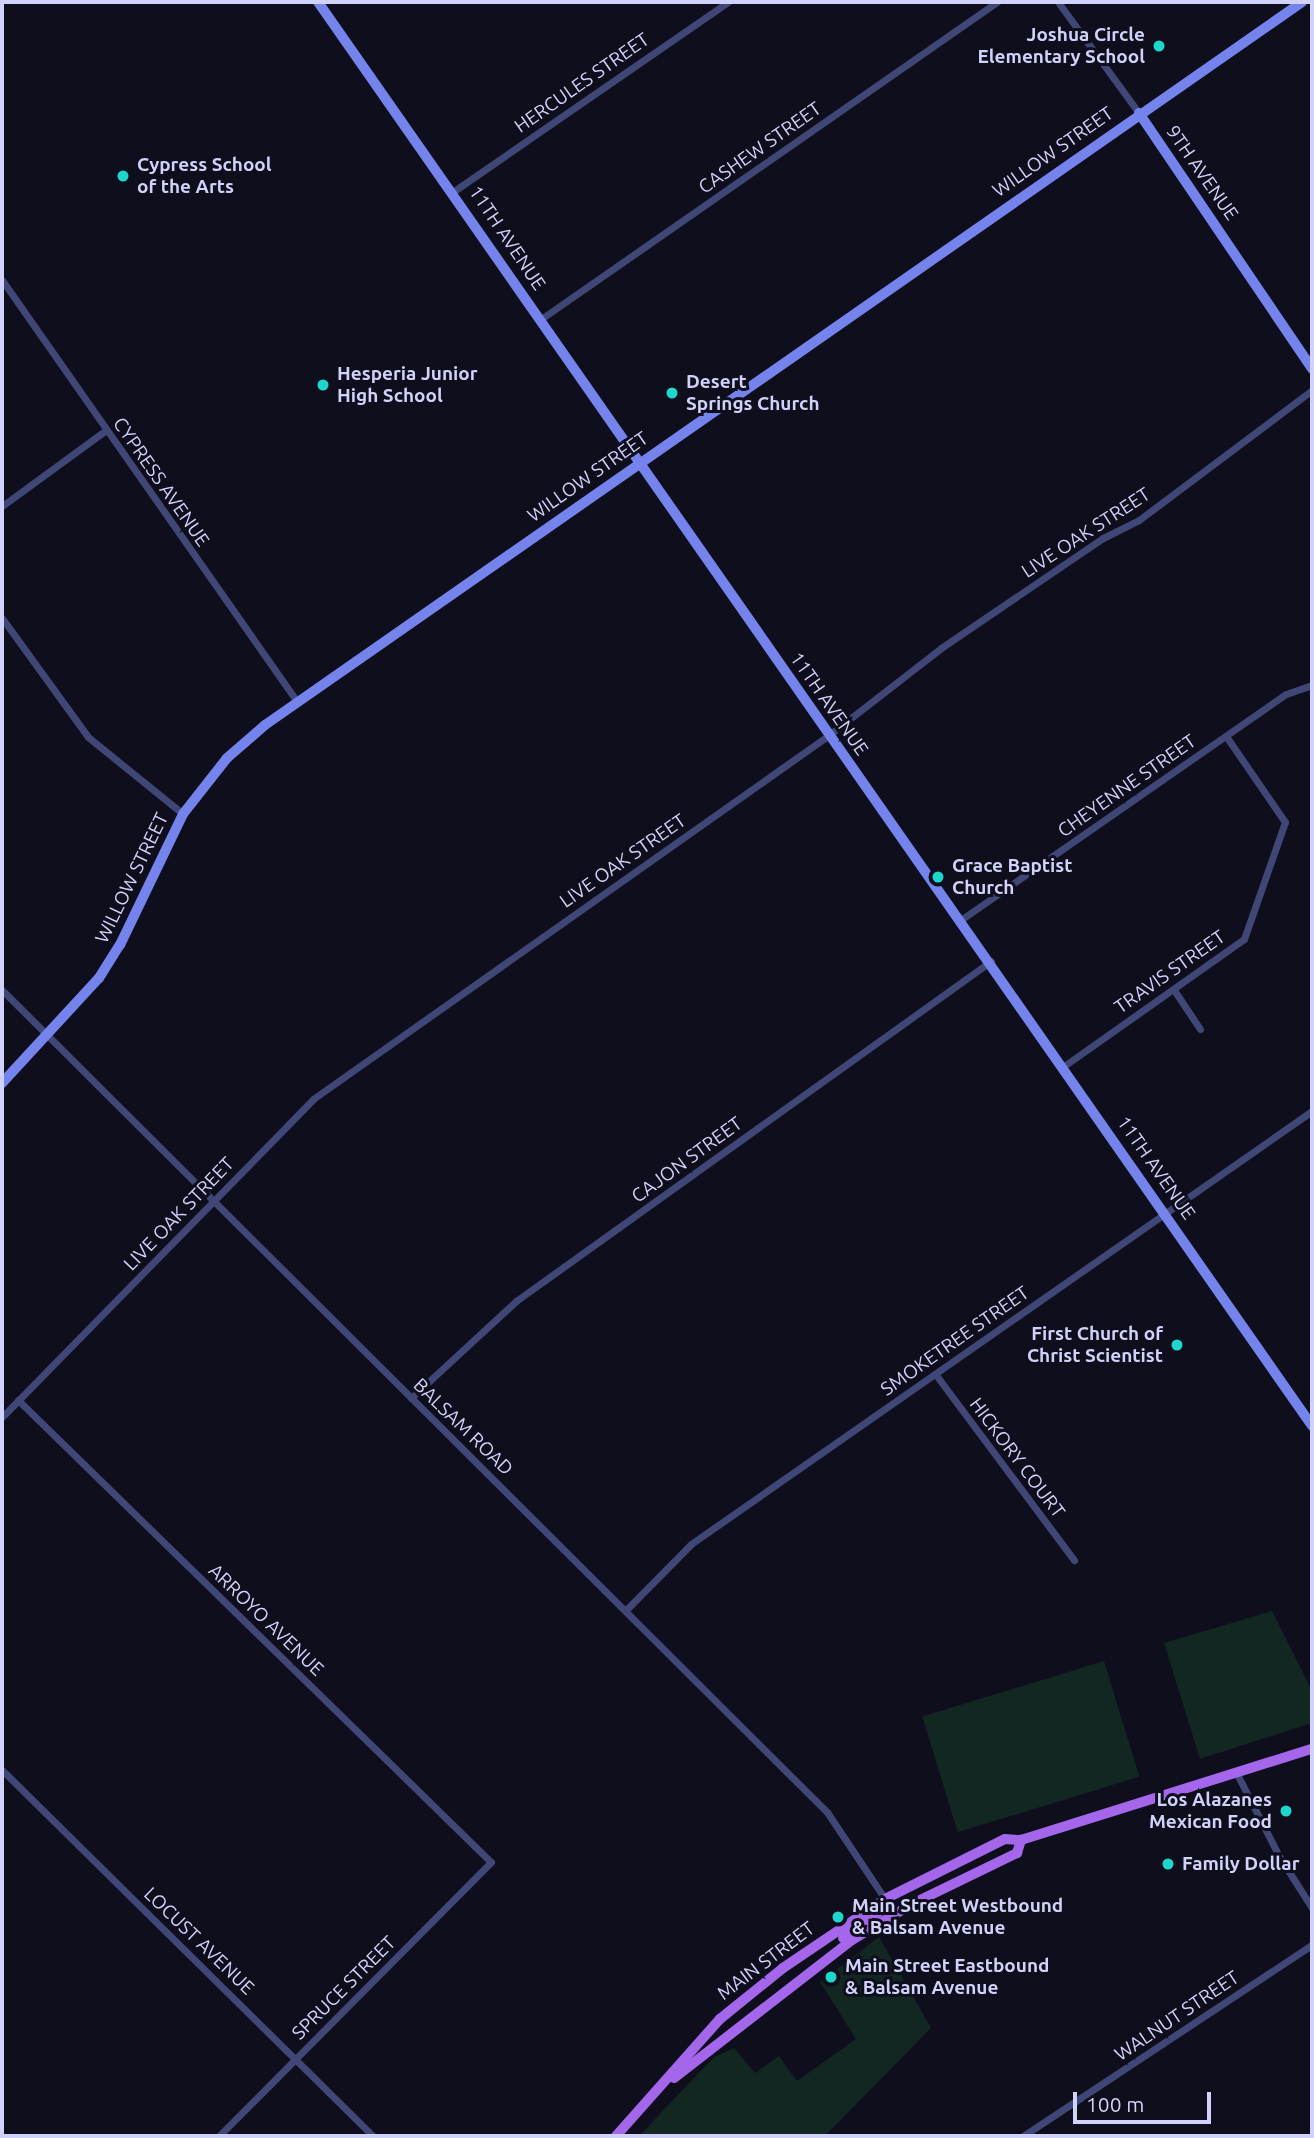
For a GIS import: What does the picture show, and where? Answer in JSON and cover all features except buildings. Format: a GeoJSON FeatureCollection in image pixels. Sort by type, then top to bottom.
{"type":"FeatureCollection","features":[{"type":"Feature","properties":{"kind":"main road","name":"MAIN STREET"},"geometry":{"type":"LineString","coordinates":[[666,2084],[692,2045],[720,2019],[783,1968],[886,1899],[1005,1839],[1021,1840],[1312,1749]]}},
{"type":"Feature","properties":{"kind":"main road","name":"MAIN STREET"},"geometry":{"type":"LineString","coordinates":[[616,2136],[666,2084],[805,1973],[912,1904],[1017,1853],[1021,1840]]}},
{"type":"Feature","properties":{"kind":"main road"},"geometry":{"type":"LineString","coordinates":[[805,1973],[824,1952],[878,1913],[886,1899]]}},
{"type":"Feature","properties":{"kind":"street","name":"11TH AVENUE"},"geometry":{"type":"LineString","coordinates":[[318,2],[454,191],[828,735],[991,960],[1312,1426]]}},
{"type":"Feature","properties":{"kind":"street","name":"HERCULES STREET"},"geometry":{"type":"LineString","coordinates":[[454,191],[728,2]]}},
{"type":"Feature","properties":{"kind":"street","name":"CASHEW STREET"},"geometry":{"type":"LineString","coordinates":[[541,319],[997,2]]}},
{"type":"Feature","properties":{"kind":"street","name":"9TH AVENUE"},"geometry":{"type":"LineString","coordinates":[[1058,2],[1139,113],[1312,369]]}},
{"type":"Feature","properties":{"kind":"street","name":"WILLOW STREET"},"geometry":{"type":"LineString","coordinates":[[2,1083],[49,1036],[110,962],[183,814],[227,758],[296,700],[1302,2]]}},
{"type":"Feature","properties":{"kind":"street","name":"CYPRESS AVENUE"},"geometry":{"type":"LineString","coordinates":[[2,280],[105,431],[296,700]]}},
{"type":"Feature","properties":{"kind":"street","name":"LIVE OAK STREET"},"geometry":{"type":"LineString","coordinates":[[2,1417],[313,1099],[828,735],[941,648],[1103,538],[1139,520],[1312,390]]}},
{"type":"Feature","properties":{"kind":"street"},"geometry":{"type":"LineString","coordinates":[[2,506],[105,431]]}},
{"type":"Feature","properties":{"kind":"street"},"geometry":{"type":"LineString","coordinates":[[2,618],[88,737],[183,814]]}},
{"type":"Feature","properties":{"kind":"street","name":"CHEYENNE STREET"},"geometry":{"type":"LineString","coordinates":[[962,919],[1286,694],[1312,685]]}},
{"type":"Feature","properties":{"kind":"street","name":"TRAVIS STREET"},"geometry":{"type":"LineString","coordinates":[[1064,1066],[1244,939],[1285,822],[1226,736]]}},
{"type":"Feature","properties":{"kind":"street","name":"CAJON STREET"},"geometry":{"type":"LineString","coordinates":[[411,1398],[516,1301],[991,960]]}},
{"type":"Feature","properties":{"kind":"street","name":"BALSAM ROAD"},"geometry":{"type":"LineString","coordinates":[[2,990],[212,1203],[627,1609],[827,1812],[886,1899]]}},
{"type":"Feature","properties":{"kind":"street"},"geometry":{"type":"LineString","coordinates":[[1174,990],[1200,1030]]}},
{"type":"Feature","properties":{"kind":"street","name":"SMOKETREE STREET"},"geometry":{"type":"LineString","coordinates":[[627,1609],[691,1544],[1312,1111]]}},
{"type":"Feature","properties":{"kind":"street","name":"HICKORY COURT"},"geometry":{"type":"LineString","coordinates":[[936,1375],[1074,1560]]}},
{"type":"Feature","properties":{"kind":"street","name":"ARROYO AVENUE"},"geometry":{"type":"LineString","coordinates":[[18,1400],[491,1862]]}},
{"type":"Feature","properties":{"kind":"street","name":"LOCUST AVENUE"},"geometry":{"type":"LineString","coordinates":[[2,1770],[373,2136]]}},
{"type":"Feature","properties":{"kind":"street"},"geometry":{"type":"LineString","coordinates":[[1237,1774],[1279,1856],[1312,1908]]}},
{"type":"Feature","properties":{"kind":"street","name":"SPRUCE STREET"},"geometry":{"type":"LineString","coordinates":[[219,2136],[491,1862]]}},
{"type":"Feature","properties":{"kind":"street","name":"WALNUT STREET"},"geometry":{"type":"LineString","coordinates":[[1023,2136],[1312,1945]]}},
{"type":"Feature","properties":{"kind":"green space"},"geometry":{"type":"Polygon","coordinates":[[[1272,1611],[1312,1691],[1312,1723],[1200,1759],[1164,1643],[1272,1611]]]}},
{"type":"Feature","properties":{"kind":"green space"},"geometry":{"type":"Polygon","coordinates":[[[1104,1661],[1139,1777],[958,1832],[922,1717],[1104,1661]]]}},
{"type":"Feature","properties":{"kind":"green space"},"geometry":{"type":"Polygon","coordinates":[[[879,1937],[931,2028],[825,2136],[639,2136],[714,2057],[734,2048],[755,2073],[779,2056],[797,2081],[856,2039],[820,1982],[879,1937]]]}},
{"type":"Feature","properties":{"kind":"place","name":"Joshua Circle Elementary School"},"geometry":{"type":"Point","coordinates":[1159,46]}},
{"type":"Feature","properties":{"kind":"place","name":"Cypress School of the Arts"},"geometry":{"type":"Point","coordinates":[123,176]}},
{"type":"Feature","properties":{"kind":"place","name":"Hesperia Junior High School"},"geometry":{"type":"Point","coordinates":[323,385]}},
{"type":"Feature","properties":{"kind":"place","name":"Desert Springs Church"},"geometry":{"type":"Point","coordinates":[672,393]}},
{"type":"Feature","properties":{"kind":"place","name":"Grace Baptist Church"},"geometry":{"type":"Point","coordinates":[938,877]}},
{"type":"Feature","properties":{"kind":"place","name":"First Church of Christ Scientist"},"geometry":{"type":"Point","coordinates":[1177,1345]}},
{"type":"Feature","properties":{"kind":"place","name":"Los Alazanes Mexican Food"},"geometry":{"type":"Point","coordinates":[1286,1811]}},
{"type":"Feature","properties":{"kind":"place","name":"Family Dollar"},"geometry":{"type":"Point","coordinates":[1168,1864]}},
{"type":"Feature","properties":{"kind":"place","name":"Main Street Westbound & Balsam Avenue"},"geometry":{"type":"Point","coordinates":[838,1917]}},
{"type":"Feature","properties":{"kind":"place","name":"Main Street Eastbound & Balsam Avenue"},"geometry":{"type":"Point","coordinates":[831,1977]}}]}
